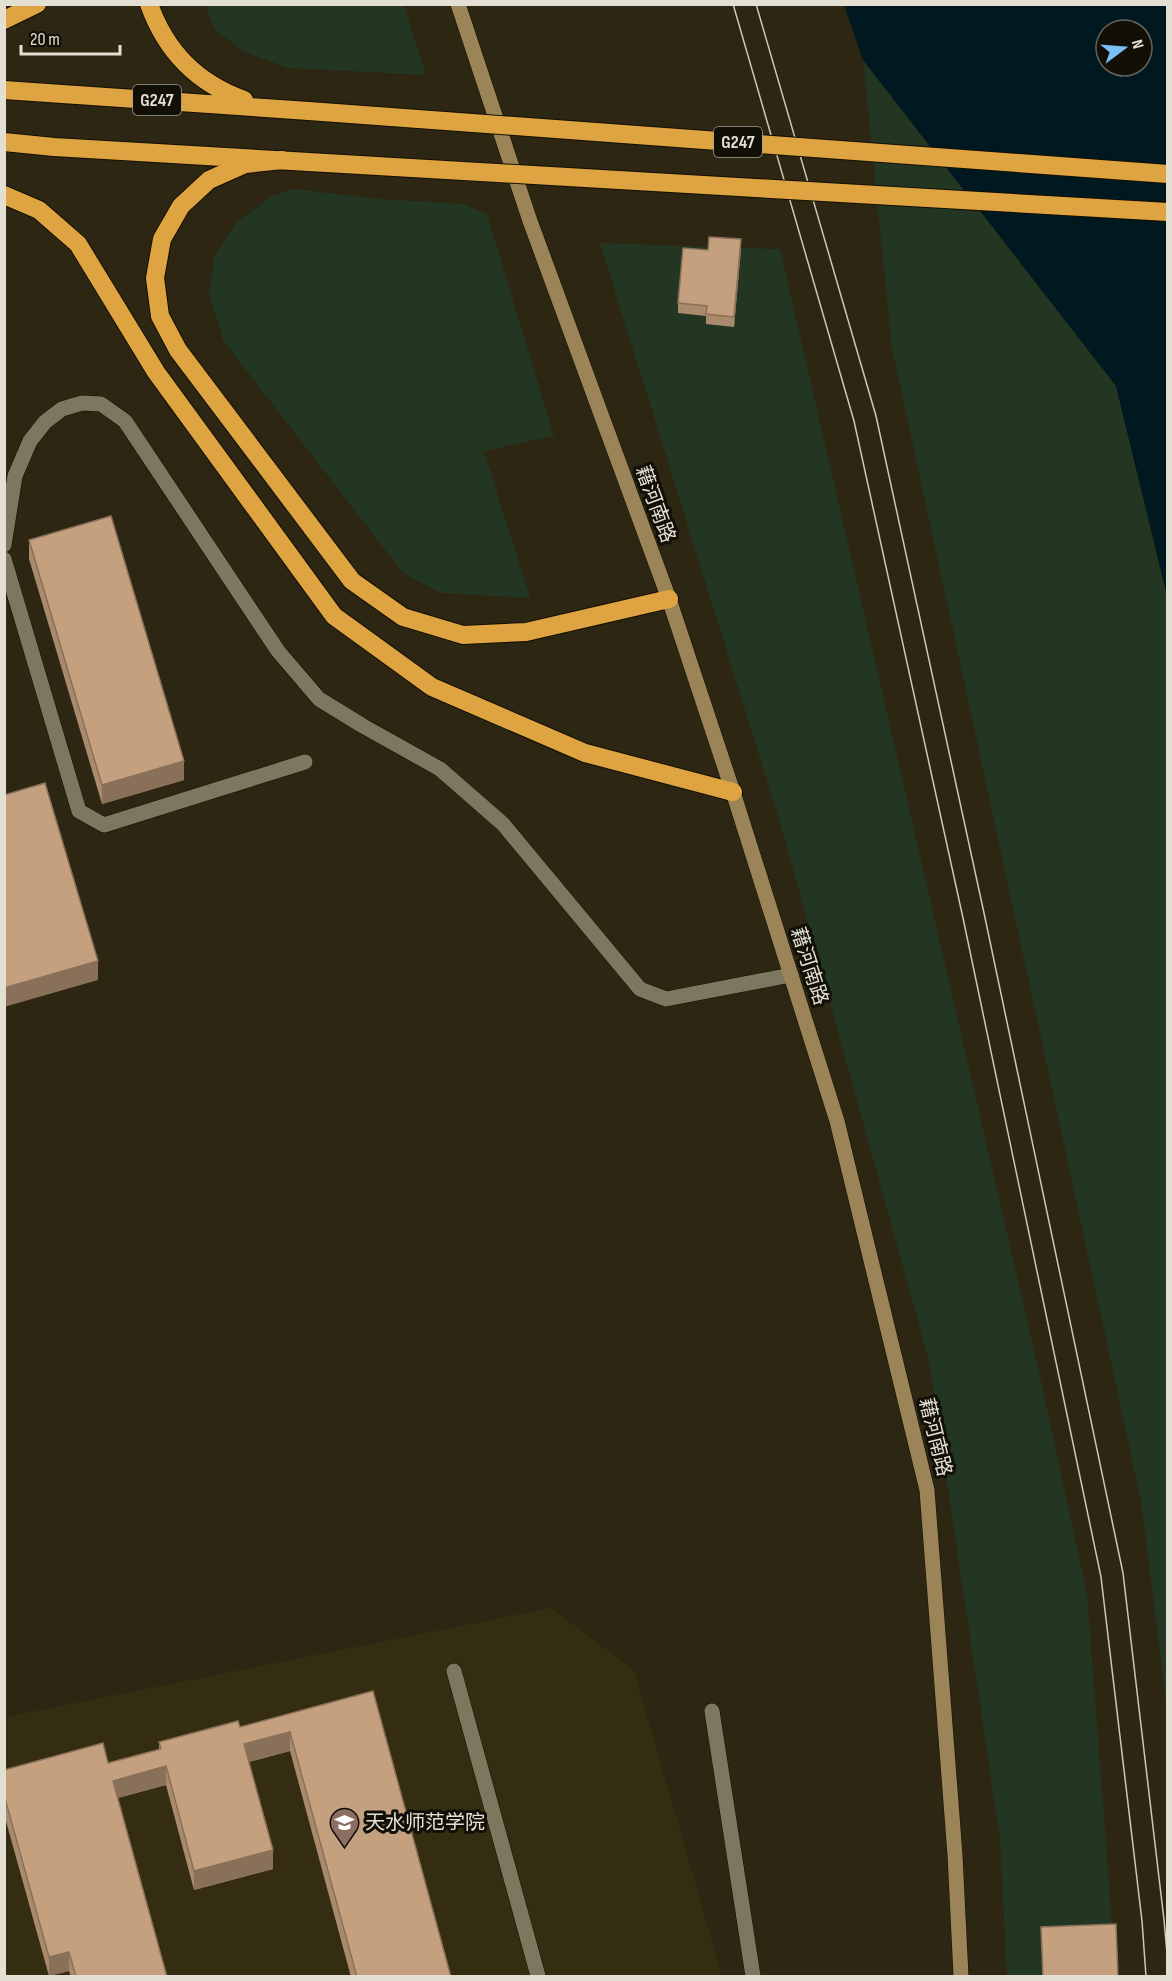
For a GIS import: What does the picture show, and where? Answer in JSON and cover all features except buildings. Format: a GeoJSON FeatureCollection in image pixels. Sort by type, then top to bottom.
{"type":"FeatureCollection","features":[{"type":"Feature","properties":{"kind":"highway"},"geometry":{"type":"LineString","coordinates":[[4,20],[37,4]]}},
{"type":"Feature","properties":{"kind":"highway"},"geometry":{"type":"LineString","coordinates":[[149,4],[157,27],[183,64],[220,91],[262,107]]}},
{"type":"Feature","properties":{"kind":"highway","name":"G247"},"geometry":{"type":"LineString","coordinates":[[4,90],[1167,174]]}},
{"type":"Feature","properties":{"kind":"highway","name":"G247"},"geometry":{"type":"LineString","coordinates":[[4,142],[65,148],[1167,212]]}},
{"type":"Feature","properties":{"kind":"highway"},"geometry":{"type":"LineString","coordinates":[[283,160],[244,164],[209,180],[181,206],[162,239],[155,278],[160,316],[178,350],[352,581],[403,617],[463,635],[526,632],[669,599]]}},
{"type":"Feature","properties":{"kind":"highway"},"geometry":{"type":"LineString","coordinates":[[4,195],[39,210],[78,244],[156,372],[334,616],[432,687],[585,753],[733,792]]}},
{"type":"Feature","properties":{"kind":"main road","name":"藉河南路"},"geometry":{"type":"LineString","coordinates":[[458,4],[530,221],[669,599],[837,1121],[927,1490],[956,1855],[961,1977]]}},
{"type":"Feature","properties":{"kind":"lane"},"geometry":{"type":"LineString","coordinates":[[4,545],[15,476],[30,441],[45,422],[62,409],[82,403],[101,404],[125,421],[278,651],[319,699],[440,770],[503,824],[640,989],[666,999],[790,975]]}},
{"type":"Feature","properties":{"kind":"lane"},"geometry":{"type":"LineString","coordinates":[[4,559],[79,811],[104,825],[305,762]]}},
{"type":"Feature","properties":{"kind":"lane"},"geometry":{"type":"LineString","coordinates":[[454,1671],[538,1977]]}},
{"type":"Feature","properties":{"kind":"lane"},"geometry":{"type":"LineString","coordinates":[[712,1711],[753,1977]]}},
{"type":"Feature","properties":{"kind":"shaded area","name":"天水师范学院"},"geometry":{"type":"Polygon","coordinates":[[[551,1608],[634,1670],[722,1976],[5,1976],[5,1717],[551,1608]]]}},
{"type":"Feature","properties":{"kind":"green space"},"geometry":{"type":"Polygon","coordinates":[[[205,5],[404,5],[426,75],[288,68],[245,52],[214,29],[205,5]]]}},
{"type":"Feature","properties":{"kind":"green space"},"geometry":{"type":"Polygon","coordinates":[[[863,60],[1116,386],[1167,596],[1167,1709],[1141,1501],[892,348],[863,60]]]}},
{"type":"Feature","properties":{"kind":"green space"},"geometry":{"type":"Polygon","coordinates":[[[294,189],[379,199],[463,204],[487,214],[554,436],[484,451],[530,598],[441,593],[403,573],[223,340],[209,294],[214,258],[236,223],[273,195],[294,189]]]}},
{"type":"Feature","properties":{"kind":"green space"},"geometry":{"type":"Polygon","coordinates":[[[600,243],[780,249],[1039,1372],[1087,1594],[1116,1976],[1007,1976],[1000,1839],[929,1361],[782,829],[600,243]]]}},
{"type":"Feature","properties":{"kind":"water"},"geometry":{"type":"Polygon","coordinates":[[[844,5],[1167,5],[1167,596],[1116,386],[863,60],[844,5]]]}},
{"type":"Feature","properties":{"kind":"tram line"},"geometry":{"type":"LineString","coordinates":[[733,4],[854,421],[963,918],[1101,1577],[1142,1921],[1146,1976]]}},
{"type":"Feature","properties":{"kind":"tram line"},"geometry":{"type":"LineString","coordinates":[[756,4],[876,416],[984,913],[1123,1573],[1168,1964]]}},
{"type":"Feature","properties":{"kind":"place","name":"天水师范学院"},"geometry":{"type":"Point","coordinates":[344,1848]}}]}
